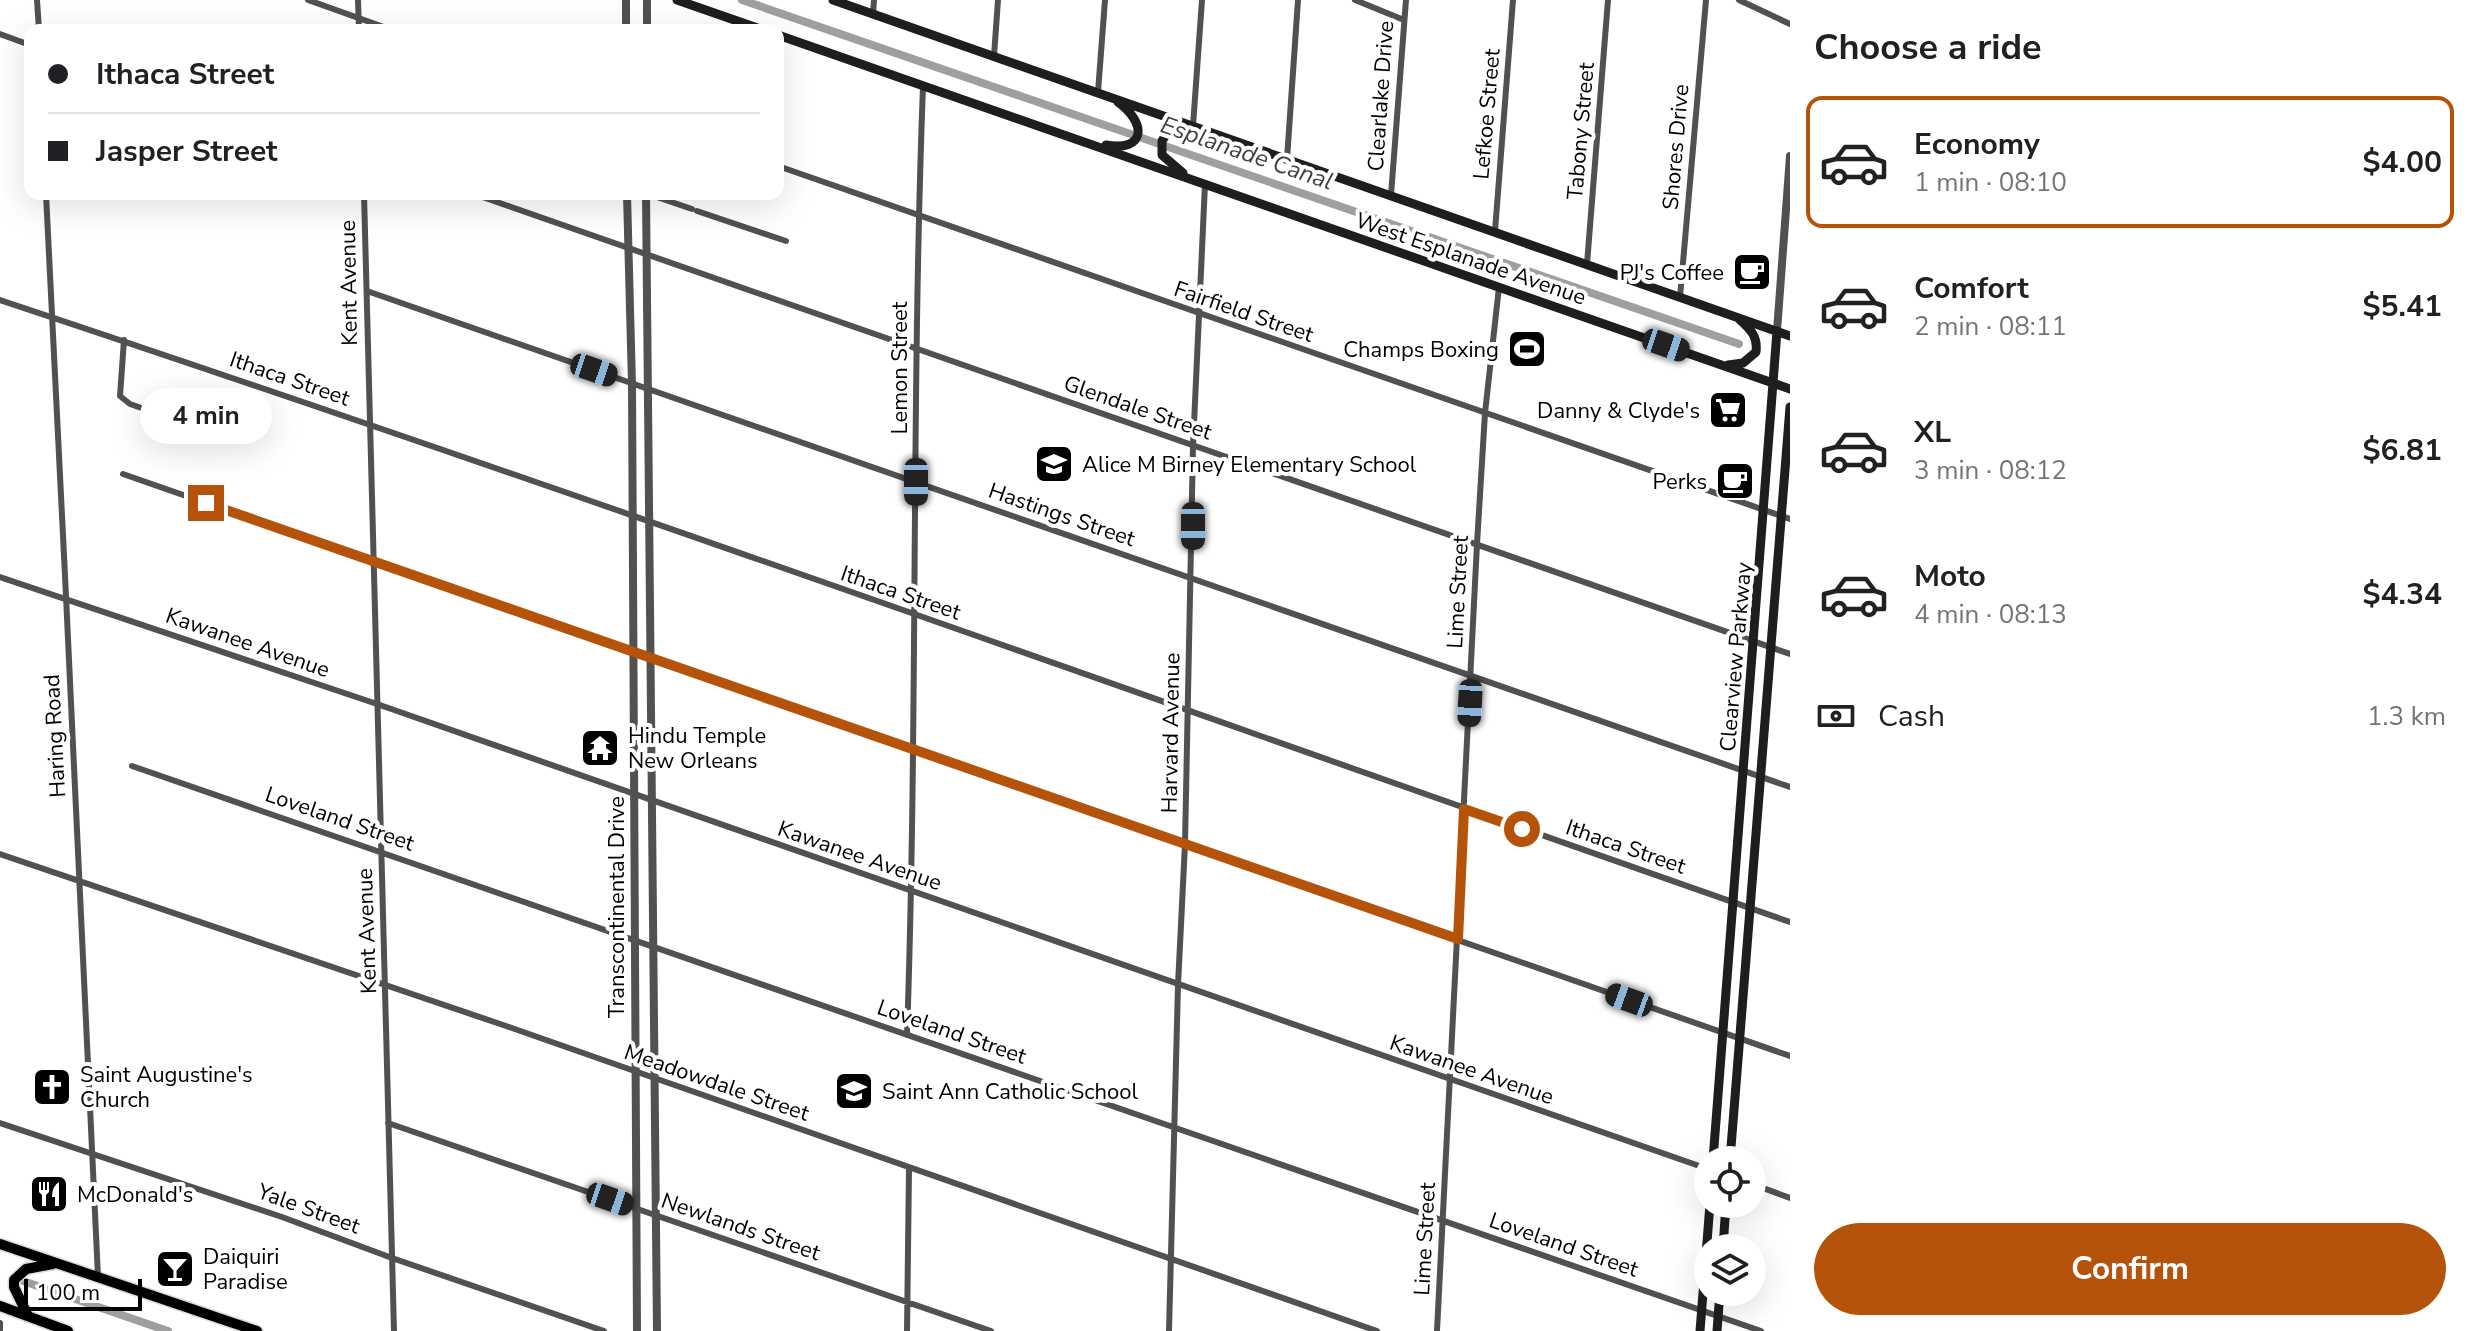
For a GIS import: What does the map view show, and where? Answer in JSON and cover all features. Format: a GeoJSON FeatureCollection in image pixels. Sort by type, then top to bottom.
{"type":"FeatureCollection","features":[{"type":"Feature","properties":{"kind":"main road"},"geometry":{"type":"LineString","coordinates":[[677,0],[746,24]]}},
{"type":"Feature","properties":{"kind":"main road","name":"West Esplanade Avenue"},"geometry":{"type":"LineString","coordinates":[[833,0],[1790,336]]}},
{"type":"Feature","properties":{"kind":"main road","name":"West Esplanade Avenue"},"geometry":{"type":"LineString","coordinates":[[784,37],[1790,389]]}},
{"type":"Feature","properties":{"kind":"main road"},"geometry":{"type":"LineString","coordinates":[[1079,140],[1117,147],[1129,144],[1137,137],[1137,120],[1110,97]]}},
{"type":"Feature","properties":{"kind":"main road"},"geometry":{"type":"LineString","coordinates":[[1193,180],[1162,155],[1162,144],[1167,133],[1184,130],[1241,149],[1262,150]]}},
{"type":"Feature","properties":{"kind":"main road"},"geometry":{"type":"LineString","coordinates":[[1725,366],[1743,363],[1756,352],[1754,334],[1733,314]]}},
{"type":"Feature","properties":{"kind":"main road","name":"Clearview Parkway"},"geometry":{"type":"LineString","coordinates":[[1714,1146],[1777,331]]}},
{"type":"Feature","properties":{"kind":"main road","name":"Clearview Parkway"},"geometry":{"type":"LineString","coordinates":[[1731,1146],[1770,647],[1786,518],[1790,407]]}},
{"type":"Feature","properties":{"kind":"main road"},"geometry":{"type":"LineString","coordinates":[[1700,1331],[1709,1218]]}},
{"type":"Feature","properties":{"kind":"main road"},"geometry":{"type":"LineString","coordinates":[[0,1244],[257,1331]]}},
{"type":"Feature","properties":{"kind":"main road"},"geometry":{"type":"LineString","coordinates":[[28,1316],[14,1287],[14,1280],[26,1269],[59,1263]]}},
{"type":"Feature","properties":{"kind":"main road"},"geometry":{"type":"LineString","coordinates":[[0,1306],[68,1331]]}},
{"type":"Feature","properties":{"kind":"main road"},"geometry":{"type":"LineString","coordinates":[[1717,1331],[1719,1306]]}},
{"type":"Feature","properties":{"kind":"street"},"geometry":{"type":"LineString","coordinates":[[37,0],[39,24]]}},
{"type":"Feature","properties":{"kind":"street"},"geometry":{"type":"LineString","coordinates":[[308,0],[376,24]]}},
{"type":"Feature","properties":{"kind":"street"},"geometry":{"type":"LineString","coordinates":[[358,0],[359,24]]}},
{"type":"Feature","properties":{"kind":"street"},"geometry":{"type":"LineString","coordinates":[[626,0],[626,24]]}},
{"type":"Feature","properties":{"kind":"street"},"geometry":{"type":"LineString","coordinates":[[647,0],[647,24]]}},
{"type":"Feature","properties":{"kind":"street"},"geometry":{"type":"LineString","coordinates":[[873,14],[874,0]]}},
{"type":"Feature","properties":{"kind":"street"},"geometry":{"type":"LineString","coordinates":[[994,56],[998,0]]}},
{"type":"Feature","properties":{"kind":"street"},"geometry":{"type":"LineString","coordinates":[[1098,92],[1105,0]]}},
{"type":"Feature","properties":{"kind":"street"},"geometry":{"type":"LineString","coordinates":[[1193,126],[1202,0]]}},
{"type":"Feature","properties":{"kind":"street"},"geometry":{"type":"LineString","coordinates":[[1287,159],[1298,0]]}},
{"type":"Feature","properties":{"kind":"street"},"geometry":{"type":"LineString","coordinates":[[1355,0],[1404,20]]}},
{"type":"Feature","properties":{"kind":"street","name":"Clearlake Drive"},"geometry":{"type":"LineString","coordinates":[[1391,195],[1406,0]]}},
{"type":"Feature","properties":{"kind":"street","name":"Lefkoe Street"},"geometry":{"type":"LineString","coordinates":[[1495,231],[1513,0]]}},
{"type":"Feature","properties":{"kind":"street","name":"Tabony Street"},"geometry":{"type":"LineString","coordinates":[[1587,264],[1608,0]]}},
{"type":"Feature","properties":{"kind":"street","name":"Shores Drive"},"geometry":{"type":"LineString","coordinates":[[1680,297],[1706,0]]}},
{"type":"Feature","properties":{"kind":"street"},"geometry":{"type":"LineString","coordinates":[[1739,0],[1790,24]]}},
{"type":"Feature","properties":{"kind":"street"},"geometry":{"type":"LineString","coordinates":[[0,34],[24,43]]}},
{"type":"Feature","properties":{"kind":"street","name":"Lemon Street"},"geometry":{"type":"LineString","coordinates":[[907,1035],[912,893],[916,349],[923,86]]}},
{"type":"Feature","properties":{"kind":"street","name":"Clearview Parkway"},"geometry":{"type":"LineString","coordinates":[[1777,331],[1790,156]]}},
{"type":"Feature","properties":{"kind":"street","name":"Fairfield Street"},"geometry":{"type":"LineString","coordinates":[[784,168],[1786,518]]}},
{"type":"Feature","properties":{"kind":"street","name":"Harvard Avenue"},"geometry":{"type":"LineString","coordinates":[[1169,1331],[1185,844],[1193,446],[1205,184]]}},
{"type":"Feature","properties":{"kind":"street","name":"Haring Road"},"geometry":{"type":"LineString","coordinates":[[46,200],[79,883],[89,1023],[91,1154],[98,1277]]}},
{"type":"Feature","properties":{"kind":"street","name":"Kent Avenue"},"geometry":{"type":"LineString","coordinates":[[364,200],[394,1331]]}},
{"type":"Feature","properties":{"kind":"street","name":"Glendale Street"},"geometry":{"type":"LineString","coordinates":[[491,200],[1790,654]]}},
{"type":"Feature","properties":{"kind":"street","name":"Transcontinental Drive"},"geometry":{"type":"LineString","coordinates":[[627,200],[632,384],[637,1331]]}},
{"type":"Feature","properties":{"kind":"street","name":"Transcontinental Drive"},"geometry":{"type":"LineString","coordinates":[[647,200],[657,1331]]}},
{"type":"Feature","properties":{"kind":"street"},"geometry":{"type":"LineString","coordinates":[[665,200],[786,241]]}},
{"type":"Feature","properties":{"kind":"street","name":"Lime Street"},"geometry":{"type":"LineString","coordinates":[[1437,1331],[1477,544],[1485,413],[1499,287]]}},
{"type":"Feature","properties":{"kind":"street","name":"Hastings Street"},"geometry":{"type":"LineString","coordinates":[[367,291],[1790,787]]}},
{"type":"Feature","properties":{"kind":"street","name":"Ithaca Street"},"geometry":{"type":"LineString","coordinates":[[0,300],[370,425],[1790,922]]}},
{"type":"Feature","properties":{"kind":"street"},"geometry":{"type":"LineString","coordinates":[[124,340],[120,396],[130,404],[170,418]]}},
{"type":"Feature","properties":{"kind":"street"},"geometry":{"type":"LineString","coordinates":[[123,474],[1790,1056]]}},
{"type":"Feature","properties":{"kind":"street","name":"Kawanee Avenue"},"geometry":{"type":"LineString","coordinates":[[0,577],[377,704],[1694,1164]]}},
{"type":"Feature","properties":{"kind":"street","name":"Loveland Street"},"geometry":{"type":"LineString","coordinates":[[132,766],[1761,1331]]}},
{"type":"Feature","properties":{"kind":"street","name":"Meadowdale Street"},"geometry":{"type":"LineString","coordinates":[[0,854],[1377,1331]]}},
{"type":"Feature","properties":{"kind":"street","name":"Yale Street"},"geometry":{"type":"LineString","coordinates":[[0,1123],[282,1217],[604,1331]]}},
{"type":"Feature","properties":{"kind":"street","name":"Newlands Street"},"geometry":{"type":"LineString","coordinates":[[388,1123],[991,1331]]}},
{"type":"Feature","properties":{"kind":"street"},"geometry":{"type":"LineString","coordinates":[[907,1331],[909,1169]]}},
{"type":"Feature","properties":{"kind":"street"},"geometry":{"type":"LineString","coordinates":[[1766,1189],[1790,1198]]}},
{"type":"Feature","properties":{"kind":"street"},"geometry":{"type":"LineString","coordinates":[[0,1323],[0,1331]]}},
{"type":"Feature","properties":{"kind":"waterway","name":"Esplanade Canal"},"geometry":{"type":"LineString","coordinates":[[742,0],[1739,344]]}},
{"type":"Feature","properties":{"kind":"waterway"},"geometry":{"type":"LineString","coordinates":[[23,1281],[168,1331]]}},
{"type":"Feature","properties":{"kind":"place","name":"PJ's Coffee"},"geometry":{"type":"Point","coordinates":[1752,272]}},
{"type":"Feature","properties":{"kind":"place","name":"Champs Boxing"},"geometry":{"type":"Point","coordinates":[1527,349]}},
{"type":"Feature","properties":{"kind":"place","name":"Danny & Clyde's"},"geometry":{"type":"Point","coordinates":[1728,410]}},
{"type":"Feature","properties":{"kind":"place","name":"Alice M Birney Elementary School"},"geometry":{"type":"Point","coordinates":[1054,464]}},
{"type":"Feature","properties":{"kind":"place","name":"Perks"},"geometry":{"type":"Point","coordinates":[1735,481]}},
{"type":"Feature","properties":{"kind":"place","name":"Hindu Temple New Orleans"},"geometry":{"type":"Point","coordinates":[600,748]}},
{"type":"Feature","properties":{"kind":"place","name":"Saint Augustine's Church"},"geometry":{"type":"Point","coordinates":[52,1087]}},
{"type":"Feature","properties":{"kind":"place","name":"Saint Ann Catholic School"},"geometry":{"type":"Point","coordinates":[854,1091]}},
{"type":"Feature","properties":{"kind":"place","name":"McDonald's"},"geometry":{"type":"Point","coordinates":[49,1194]}},
{"type":"Feature","properties":{"kind":"place","name":"Daiquiri Paradise"},"geometry":{"type":"Point","coordinates":[175,1269]}},
{"type":"Feature","properties":{"kind":"route"},"geometry":{"type":"LineString","coordinates":[[206,503],[1458,939],[1464,809],[1522,829]]}}]}
